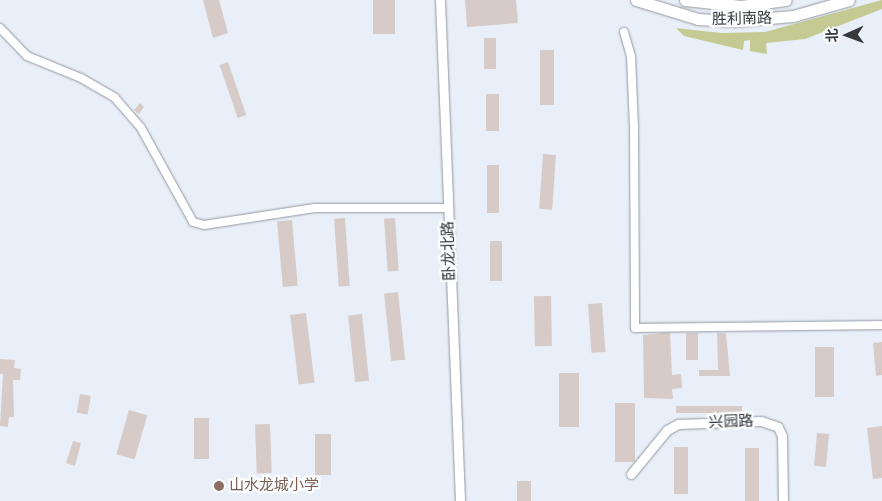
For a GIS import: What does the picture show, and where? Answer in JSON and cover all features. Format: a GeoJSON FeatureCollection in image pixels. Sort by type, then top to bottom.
{"type":"FeatureCollection","features":[{"type":"Feature","properties":{"kind":"main road","name":"胜利南路"},"geometry":{"type":"LineString","coordinates":[[636,0],[698,19],[734,21],[793,16],[848,0]]}},
{"type":"Feature","properties":{"kind":"main road","name":"胜利南路"},"geometry":{"type":"LineString","coordinates":[[685,0],[741,6],[786,0]]}},
{"type":"Feature","properties":{"kind":"street","name":"卧龙北路"},"geometry":{"type":"LineString","coordinates":[[440,0],[460,501]]}},
{"type":"Feature","properties":{"kind":"street"},"geometry":{"type":"LineString","coordinates":[[0,28],[27,56],[81,78],[115,98],[141,128],[193,222],[204,225],[315,208],[448,208]]}},
{"type":"Feature","properties":{"kind":"street"},"geometry":{"type":"LineString","coordinates":[[624,32],[631,56],[634,128],[635,328],[882,325]]}},
{"type":"Feature","properties":{"kind":"street","name":"兴园路"},"geometry":{"type":"LineString","coordinates":[[631,474],[667,430],[678,424],[761,421],[778,427],[782,436],[783,501]]}},
{"type":"Feature","properties":{"kind":"green space"},"geometry":{"type":"Polygon","coordinates":[[[882,0],[882,9],[805,39],[766,43],[767,54],[750,51],[750,40],[744,41],[743,50],[684,36],[676,28],[721,33],[765,32],[882,0]]]}},
{"type":"Feature","properties":{"kind":"building"},"geometry":{"type":"Polygon","coordinates":[[[203,0],[219,0],[228,33],[213,38],[203,0]]]}},
{"type":"Feature","properties":{"kind":"building"},"geometry":{"type":"Polygon","coordinates":[[[373,0],[395,0],[395,34],[373,34],[373,0]]]}},
{"type":"Feature","properties":{"kind":"building"},"geometry":{"type":"Polygon","coordinates":[[[465,0],[516,0],[518,23],[467,27],[465,0]]]}},
{"type":"Feature","properties":{"kind":"building"},"geometry":{"type":"Polygon","coordinates":[[[484,38],[496,38],[496,69],[484,69],[484,38]]]}},
{"type":"Feature","properties":{"kind":"building"},"geometry":{"type":"Polygon","coordinates":[[[540,50],[554,50],[554,105],[540,105],[540,50]]]}},
{"type":"Feature","properties":{"kind":"building"},"geometry":{"type":"Polygon","coordinates":[[[228,62],[246,115],[238,118],[219,65],[228,62]]]}},
{"type":"Feature","properties":{"kind":"building"},"geometry":{"type":"Polygon","coordinates":[[[486,94],[499,94],[499,131],[486,131],[486,94]]]}},
{"type":"Feature","properties":{"kind":"building"},"geometry":{"type":"Polygon","coordinates":[[[140,103],[144,107],[139,114],[134,110],[140,103]]]}},
{"type":"Feature","properties":{"kind":"building"},"geometry":{"type":"Polygon","coordinates":[[[543,154],[556,155],[552,210],[539,209],[543,154]]]}},
{"type":"Feature","properties":{"kind":"building"},"geometry":{"type":"Polygon","coordinates":[[[487,165],[499,165],[499,213],[487,213],[487,165]]]}},
{"type":"Feature","properties":{"kind":"building"},"geometry":{"type":"Polygon","coordinates":[[[345,218],[350,286],[339,287],[334,219],[345,218]]]}},
{"type":"Feature","properties":{"kind":"building"},"geometry":{"type":"Polygon","coordinates":[[[395,218],[399,271],[388,272],[384,219],[395,218]]]}},
{"type":"Feature","properties":{"kind":"building"},"geometry":{"type":"Polygon","coordinates":[[[292,220],[298,286],[283,287],[277,221],[292,220]]]}},
{"type":"Feature","properties":{"kind":"building"},"geometry":{"type":"Polygon","coordinates":[[[490,241],[502,241],[502,281],[490,281],[490,241]]]}},
{"type":"Feature","properties":{"kind":"building"},"geometry":{"type":"Polygon","coordinates":[[[398,292],[405,360],[391,361],[384,293],[398,292]]]}},
{"type":"Feature","properties":{"kind":"building"},"geometry":{"type":"Polygon","coordinates":[[[534,296],[551,296],[552,346],[535,346],[534,296]]]}},
{"type":"Feature","properties":{"kind":"building"},"geometry":{"type":"Polygon","coordinates":[[[602,303],[605,352],[591,353],[588,304],[602,303]]]}},
{"type":"Feature","properties":{"kind":"building"},"geometry":{"type":"Polygon","coordinates":[[[306,313],[315,382],[299,384],[290,315],[306,313]]]}},
{"type":"Feature","properties":{"kind":"building"},"geometry":{"type":"Polygon","coordinates":[[[362,314],[369,381],[355,382],[348,315],[362,314]]]}},
{"type":"Feature","properties":{"kind":"building"},"geometry":{"type":"Polygon","coordinates":[[[670,333],[672,375],[681,374],[682,388],[672,389],[673,399],[644,398],[643,335],[670,333]]]}},
{"type":"Feature","properties":{"kind":"building"},"geometry":{"type":"Polygon","coordinates":[[[686,333],[698,333],[698,360],[686,360],[686,333]]]}},
{"type":"Feature","properties":{"kind":"building"},"geometry":{"type":"Polygon","coordinates":[[[717,333],[726,333],[730,376],[699,376],[699,370],[718,370],[717,333]]]}},
{"type":"Feature","properties":{"kind":"building"},"geometry":{"type":"Polygon","coordinates":[[[882,342],[882,375],[876,376],[873,343],[882,342]]]}},
{"type":"Feature","properties":{"kind":"building"},"geometry":{"type":"Polygon","coordinates":[[[815,347],[834,347],[834,397],[815,397],[815,347]]]}},
{"type":"Feature","properties":{"kind":"building"},"geometry":{"type":"Polygon","coordinates":[[[0,359],[15,360],[14,368],[21,369],[20,380],[13,380],[14,417],[9,417],[8,427],[0,426],[3,374],[0,374],[0,359]]]}},
{"type":"Feature","properties":{"kind":"building"},"geometry":{"type":"Polygon","coordinates":[[[559,373],[579,373],[579,427],[559,427],[559,373]]]}},
{"type":"Feature","properties":{"kind":"building"},"geometry":{"type":"Polygon","coordinates":[[[80,394],[91,396],[88,415],[77,413],[80,394]]]}},
{"type":"Feature","properties":{"kind":"building"},"geometry":{"type":"Polygon","coordinates":[[[615,403],[635,403],[635,462],[615,462],[615,403]]]}},
{"type":"Feature","properties":{"kind":"building"},"geometry":{"type":"Polygon","coordinates":[[[676,406],[742,406],[742,413],[676,413],[676,406]]]}},
{"type":"Feature","properties":{"kind":"building"},"geometry":{"type":"Polygon","coordinates":[[[129,410],[147,415],[135,459],[116,454],[129,410]]]}},
{"type":"Feature","properties":{"kind":"building"},"geometry":{"type":"Polygon","coordinates":[[[194,418],[209,418],[209,459],[194,459],[194,418]]]}},
{"type":"Feature","properties":{"kind":"building"},"geometry":{"type":"Polygon","coordinates":[[[270,424],[272,473],[257,473],[255,425],[270,424]]]}},
{"type":"Feature","properties":{"kind":"building"},"geometry":{"type":"Polygon","coordinates":[[[882,426],[882,478],[873,479],[867,428],[882,426]]]}},
{"type":"Feature","properties":{"kind":"building"},"geometry":{"type":"Polygon","coordinates":[[[817,433],[829,434],[826,467],[814,466],[817,433]]]}},
{"type":"Feature","properties":{"kind":"building"},"geometry":{"type":"Polygon","coordinates":[[[315,434],[331,434],[331,475],[315,475],[315,434]]]}},
{"type":"Feature","properties":{"kind":"building"},"geometry":{"type":"Polygon","coordinates":[[[73,441],[81,443],[75,466],[66,463],[73,441]]]}},
{"type":"Feature","properties":{"kind":"building"},"geometry":{"type":"Polygon","coordinates":[[[674,447],[688,447],[688,494],[674,494],[674,447]]]}},
{"type":"Feature","properties":{"kind":"building"},"geometry":{"type":"Polygon","coordinates":[[[745,448],[759,448],[759,501],[745,501],[745,448]]]}},
{"type":"Feature","properties":{"kind":"building"},"geometry":{"type":"Polygon","coordinates":[[[517,481],[531,481],[531,501],[517,501],[517,481]]]}},
{"type":"Feature","properties":{"kind":"place","name":"山水龙城小学"},"geometry":{"type":"Point","coordinates":[219,486]}}]}
